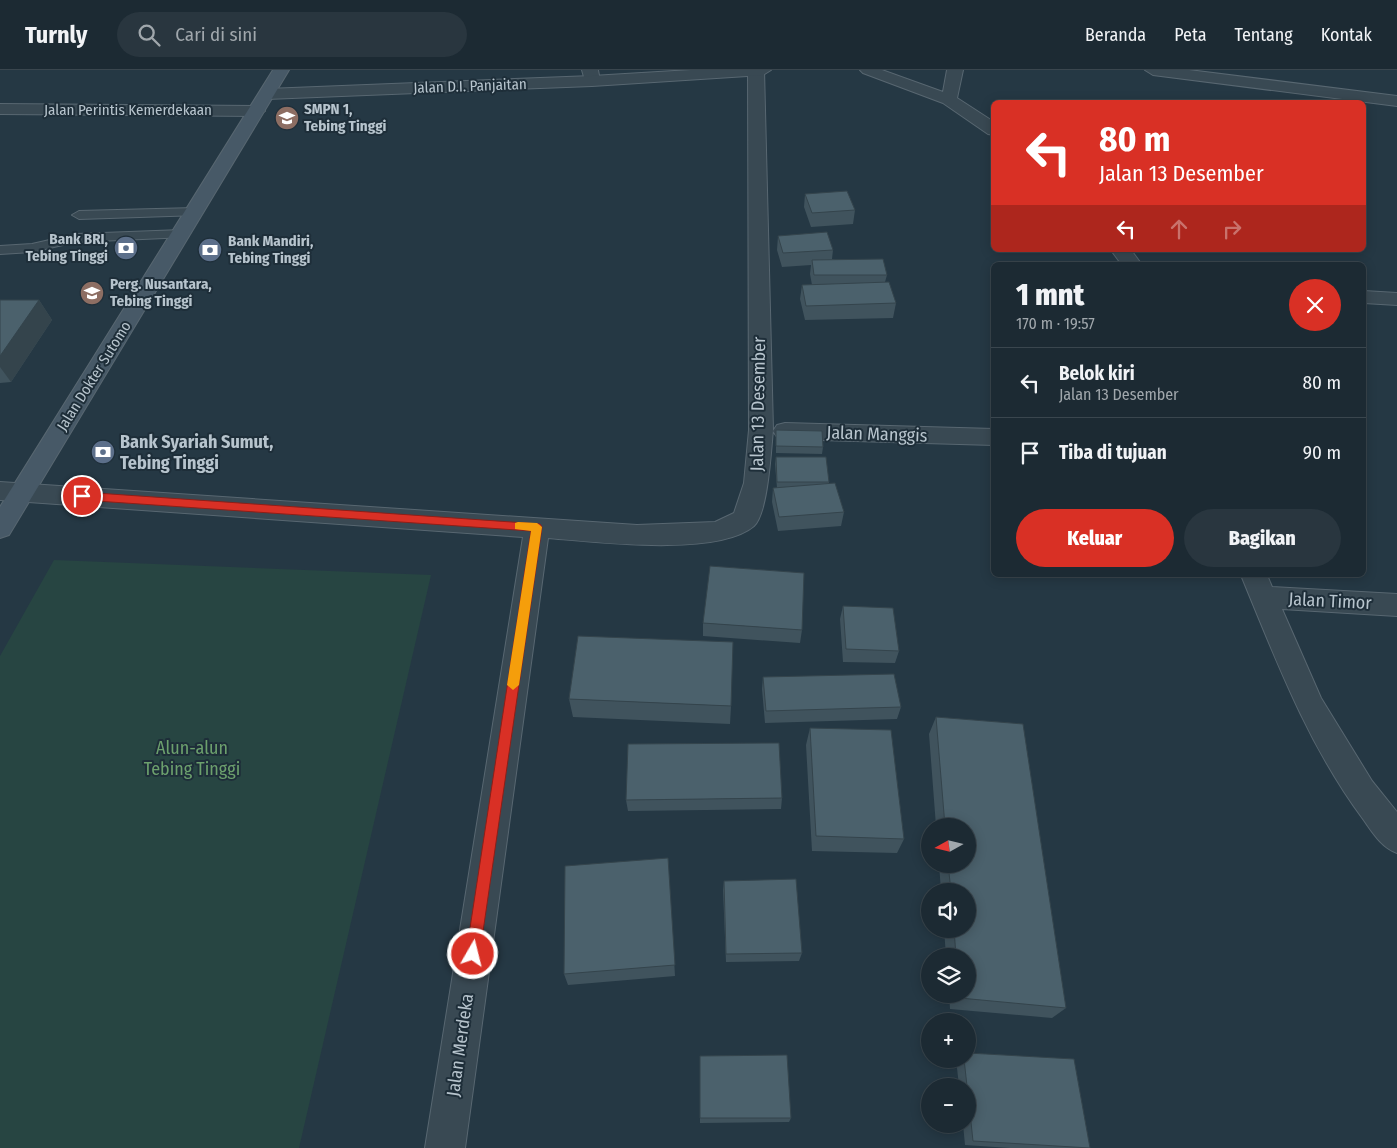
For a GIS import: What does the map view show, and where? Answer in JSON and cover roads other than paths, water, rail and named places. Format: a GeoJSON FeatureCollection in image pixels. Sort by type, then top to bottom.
{"type":"FeatureCollection","features":[{"type":"Feature","properties":{"kind":"main road","name":"Jalan Dokter Sutomo"},"geometry":{"type":"LineString","coordinates":[[0,528],[11,492],[182,234],[281,70]]}},
{"type":"Feature","properties":{"kind":"street","name":"Jalan 13 Desember"},"geometry":{"type":"LineString","coordinates":[[11,492],[637,535],[719,532],[744,519],[756,483],[761,430],[756,70]]}},
{"type":"Feature","properties":{"kind":"street","name":"Jalan D.I. Panjaitan"},"geometry":{"type":"LineString","coordinates":[[262,102],[591,76],[762,70]]}},
{"type":"Feature","properties":{"kind":"street"},"geometry":{"type":"LineString","coordinates":[[868,70],[949,100],[991,128]]}},
{"type":"Feature","properties":{"kind":"street"},"geometry":{"type":"LineString","coordinates":[[949,100],[954,70]]}},
{"type":"Feature","properties":{"kind":"street"},"geometry":{"type":"LineString","coordinates":[[1152,70],[1397,101]]}},
{"type":"Feature","properties":{"kind":"street","name":"Jalan Perintis Kemerdekaan"},"geometry":{"type":"LineString","coordinates":[[0,109],[262,102]]}},
{"type":"Feature","properties":{"kind":"street"},"geometry":{"type":"LineString","coordinates":[[1122,252],[1130,262]]}},
{"type":"Feature","properties":{"kind":"street"},"geometry":{"type":"LineString","coordinates":[[1366,297],[1397,299]]}},
{"type":"Feature","properties":{"kind":"street","name":"Jalan Manggis"},"geometry":{"type":"LineString","coordinates":[[761,430],[991,437]]}},
{"type":"Feature","properties":{"kind":"street","name":"Jalan Merdeka"},"geometry":{"type":"LineString","coordinates":[[445,1148],[537,527]]}},
{"type":"Feature","properties":{"kind":"street"},"geometry":{"type":"LineString","coordinates":[[1259,586],[1309,706],[1361,791],[1397,838]]}},
{"type":"Feature","properties":{"kind":"street","name":"Jalan Timor"},"geometry":{"type":"LineString","coordinates":[[1259,586],[1397,605]]}},
{"type":"Feature","properties":{"kind":"lane"},"geometry":{"type":"LineString","coordinates":[[79,215],[195,212]]}},
{"type":"Feature","properties":{"kind":"lane"},"geometry":{"type":"LineString","coordinates":[[0,250],[32,248],[76,238],[182,234]]}},
{"type":"Feature","properties":{"kind":"place","name":"SMPN 1, Tebing Tinggi"},"geometry":{"type":"Point","coordinates":[287,118]}},
{"type":"Feature","properties":{"kind":"place","name":"Bank BRI, Tebing Tinggi"},"geometry":{"type":"Point","coordinates":[126,248]}},
{"type":"Feature","properties":{"kind":"place","name":"Bank Mandiri, Tebing Tinggi"},"geometry":{"type":"Point","coordinates":[210,250]}},
{"type":"Feature","properties":{"kind":"place","name":"Perg. Nusantara, Tebing Tinggi"},"geometry":{"type":"Point","coordinates":[92,293]}},
{"type":"Feature","properties":{"kind":"place","name":"Bank Syariah Sumut, Tebing Tinggi"},"geometry":{"type":"Point","coordinates":[103,452]}},
{"type":"Feature","properties":{"kind":"park label","name":"Alun-alun Tebing Tinggi"},"geometry":{"type":"Point","coordinates":[192,758]}}]}
